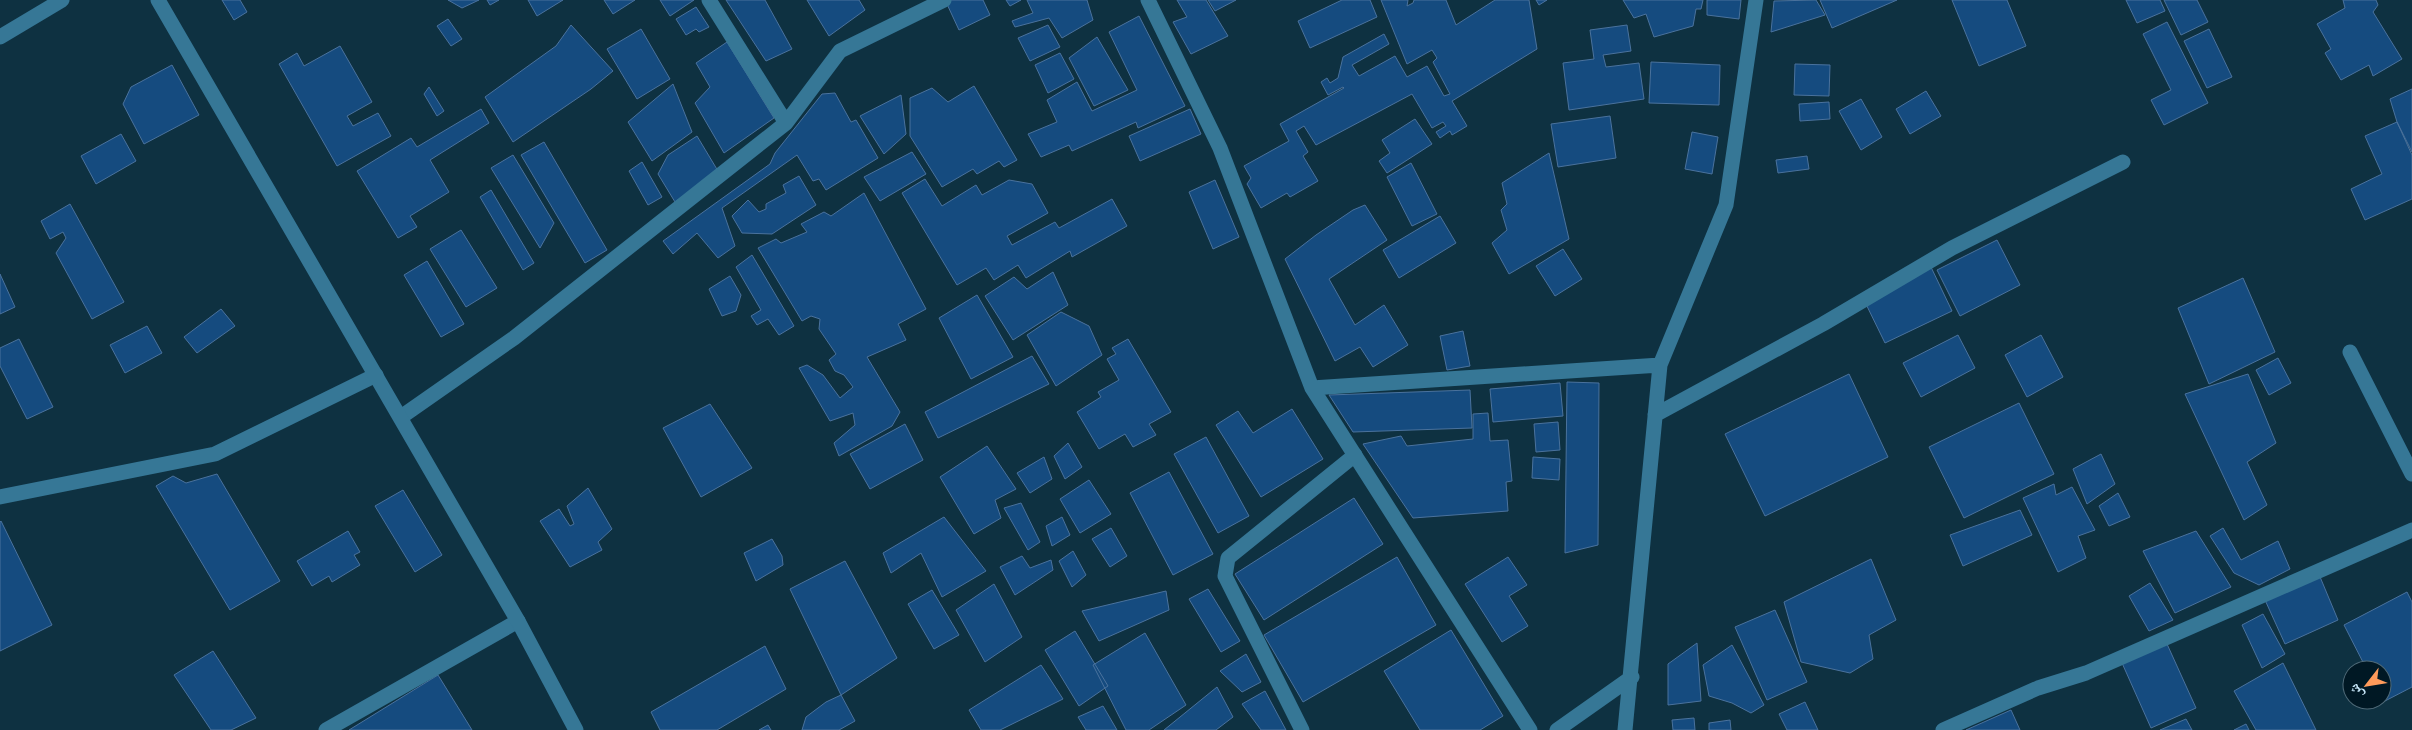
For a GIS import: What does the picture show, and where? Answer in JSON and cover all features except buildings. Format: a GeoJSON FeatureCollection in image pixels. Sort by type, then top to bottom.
{"type":"FeatureCollection","features":[{"type":"Feature","properties":{"kind":"street"},"geometry":{"type":"LineString","coordinates":[[0,37],[62,0]]}},
{"type":"Feature","properties":{"kind":"street"},"geometry":{"type":"LineString","coordinates":[[158,0],[518,621],[576,730]]}},
{"type":"Feature","properties":{"kind":"street"},"geometry":{"type":"LineString","coordinates":[[709,0],[786,123]]}},
{"type":"Feature","properties":{"kind":"street"},"geometry":{"type":"LineString","coordinates":[[401,417],[514,338],[786,123],[840,51],[944,0]]}},
{"type":"Feature","properties":{"kind":"street"},"geometry":{"type":"LineString","coordinates":[[1148,0],[1220,148],[1312,388],[1530,730]]}},
{"type":"Feature","properties":{"kind":"street"},"geometry":{"type":"LineString","coordinates":[[1625,730],[1632,677],[1660,365],[1726,205],[1756,0]]}},
{"type":"Feature","properties":{"kind":"street"},"geometry":{"type":"LineString","coordinates":[[1655,415],[1823,324],[1952,248],[2123,162]]}},
{"type":"Feature","properties":{"kind":"street"},"geometry":{"type":"LineString","coordinates":[[2350,352],[2412,474]]}},
{"type":"Feature","properties":{"kind":"street"},"geometry":{"type":"LineString","coordinates":[[1312,388],[1660,365]]}},
{"type":"Feature","properties":{"kind":"street"},"geometry":{"type":"LineString","coordinates":[[0,497],[215,454],[376,375]]}},
{"type":"Feature","properties":{"kind":"street"},"geometry":{"type":"LineString","coordinates":[[1302,730],[1225,576],[1228,558],[1355,455]]}},
{"type":"Feature","properties":{"kind":"street"},"geometry":{"type":"LineString","coordinates":[[1944,730],[2038,688],[2096,669],[2412,530]]}},
{"type":"Feature","properties":{"kind":"street"},"geometry":{"type":"LineString","coordinates":[[326,730],[518,621]]}},
{"type":"Feature","properties":{"kind":"street"},"geometry":{"type":"LineString","coordinates":[[1557,730],[1632,677]]}}]}
